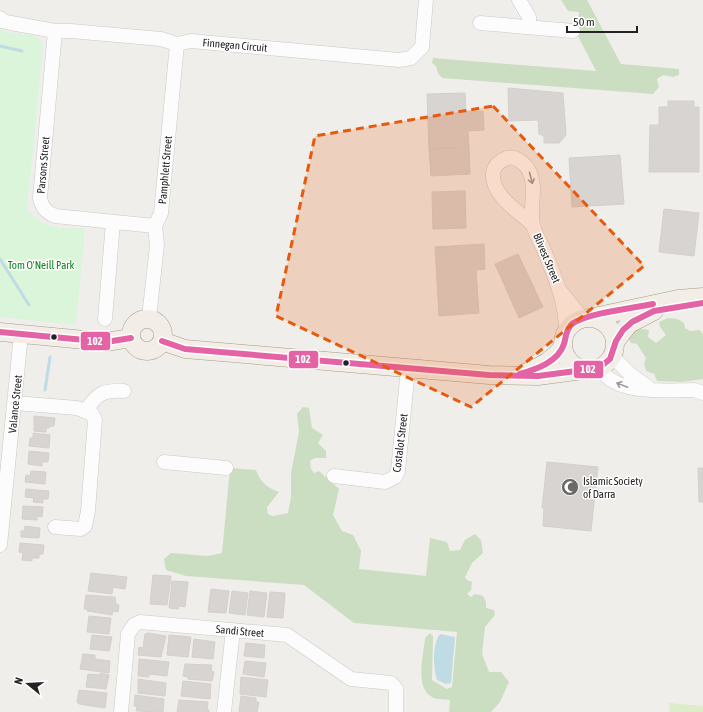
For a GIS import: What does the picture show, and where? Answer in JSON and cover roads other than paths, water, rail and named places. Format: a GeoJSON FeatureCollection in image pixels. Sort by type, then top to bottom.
{"type":"FeatureCollection","features":[{"type":"Feature","properties":{"kind":"main road"},"geometry":{"type":"LineString","coordinates":[[517,375],[539,368],[554,358],[571,326],[586,318],[678,299],[703,297]]}},
{"type":"Feature","properties":{"kind":"main road"},"geometry":{"type":"LineString","coordinates":[[162,341],[185,349],[408,369],[538,376],[591,369],[607,363],[629,324],[656,310],[679,305],[703,303]]}},
{"type":"Feature","properties":{"kind":"main road"},"geometry":{"type":"LineString","coordinates":[[150,318],[162,327],[164,334],[162,341],[157,348],[145,351],[138,348],[131,338],[131,331],[135,323],[140,320],[150,318]]}},
{"type":"Feature","properties":{"kind":"main road"},"geometry":{"type":"LineString","coordinates":[[586,318],[595,319],[606,325],[614,335],[614,349]]}},
{"type":"Feature","properties":{"kind":"main road"},"geometry":{"type":"LineString","coordinates":[[0,332],[106,342],[131,338]]}},
{"type":"Feature","properties":{"kind":"main road"},"geometry":{"type":"LineString","coordinates":[[565,339],[569,361],[591,369]]}},
{"type":"Feature","properties":{"kind":"street","name":"Finnegan Circuit"},"geometry":{"type":"LineString","coordinates":[[0,18],[11,23],[55,31],[71,31],[161,39],[177,44],[190,41],[400,60],[411,58],[422,47],[426,0]]}},
{"type":"Feature","properties":{"kind":"street"},"geometry":{"type":"LineString","coordinates":[[519,0],[529,17],[529,27]]}},
{"type":"Feature","properties":{"kind":"street"},"geometry":{"type":"LineString","coordinates":[[480,23],[573,31]]}},
{"type":"Feature","properties":{"kind":"street","name":"Parsons Street"},"geometry":{"type":"LineString","coordinates":[[55,31],[40,198],[42,206],[47,213],[55,216],[155,226]]}},
{"type":"Feature","properties":{"kind":"street","name":"Pamphlett Street"},"geometry":{"type":"LineString","coordinates":[[150,318],[157,245],[155,226],[161,213],[177,44]]}},
{"type":"Feature","properties":{"kind":"street"},"geometry":{"type":"LineString","coordinates":[[105,319],[113,222]]}},
{"type":"Feature","properties":{"kind":"street","name":"Blivest Street"},"geometry":{"type":"LineString","coordinates":[[532,224],[561,292],[566,317],[565,339]]}},
{"type":"Feature","properties":{"kind":"street","name":"Blivest Street"},"geometry":{"type":"LineString","coordinates":[[561,292],[586,318]]}},
{"type":"Feature","properties":{"kind":"street","name":"Valance Street"},"geometry":{"type":"LineString","coordinates":[[0,545],[4,463],[15,403],[21,334]]}},
{"type":"Feature","properties":{"kind":"street"},"geometry":{"type":"LineString","coordinates":[[614,349],[630,374],[650,389]]}},
{"type":"Feature","properties":{"kind":"street","name":"Costalot Street"},"geometry":{"type":"LineString","coordinates":[[334,476],[385,482],[395,477],[398,471],[408,369]]}},
{"type":"Feature","properties":{"kind":"street"},"geometry":{"type":"LineString","coordinates":[[591,369],[628,387],[700,390]]}},
{"type":"Feature","properties":{"kind":"street"},"geometry":{"type":"LineString","coordinates":[[86,410],[93,400],[103,392],[109,390],[124,391]]}},
{"type":"Feature","properties":{"kind":"street"},"geometry":{"type":"LineString","coordinates":[[15,403],[86,410],[92,414],[95,420],[85,526],[80,529],[56,527]]}},
{"type":"Feature","properties":{"kind":"street"},"geometry":{"type":"LineString","coordinates":[[164,462],[226,468]]}},
{"type":"Feature","properties":{"kind":"street","name":"Sandi Street"},"geometry":{"type":"LineString","coordinates":[[121,712],[128,634],[134,625],[140,622],[287,635],[351,679],[391,684],[396,689],[396,712]]}},
{"type":"Feature","properties":{"kind":"street"},"geometry":{"type":"LineString","coordinates":[[224,712],[233,630]]}},
{"type":"Feature","properties":{"kind":"water"},"geometry":{"type":"Polygon","coordinates":[[[440,634],[455,637],[451,683],[446,684],[437,680],[435,669],[434,650],[440,634]]]}},
{"type":"Feature","properties":{"kind":"waterway"},"geometry":{"type":"LineString","coordinates":[[0,46],[22,51]]}},
{"type":"Feature","properties":{"kind":"waterway"},"geometry":{"type":"LineString","coordinates":[[0,259],[29,305]]}},
{"type":"Feature","properties":{"kind":"waterway"},"geometry":{"type":"LineString","coordinates":[[45,390],[50,357]]}},
{"type":"Feature","properties":{"kind":"place","name":"Islamic Society of Darra"},"geometry":{"type":"Point","coordinates":[570,487]}},
{"type":"Feature","properties":{"kind":"park label","name":"Tom O'Neill Park"},"geometry":{"type":"Point","coordinates":[41,265]}}]}
